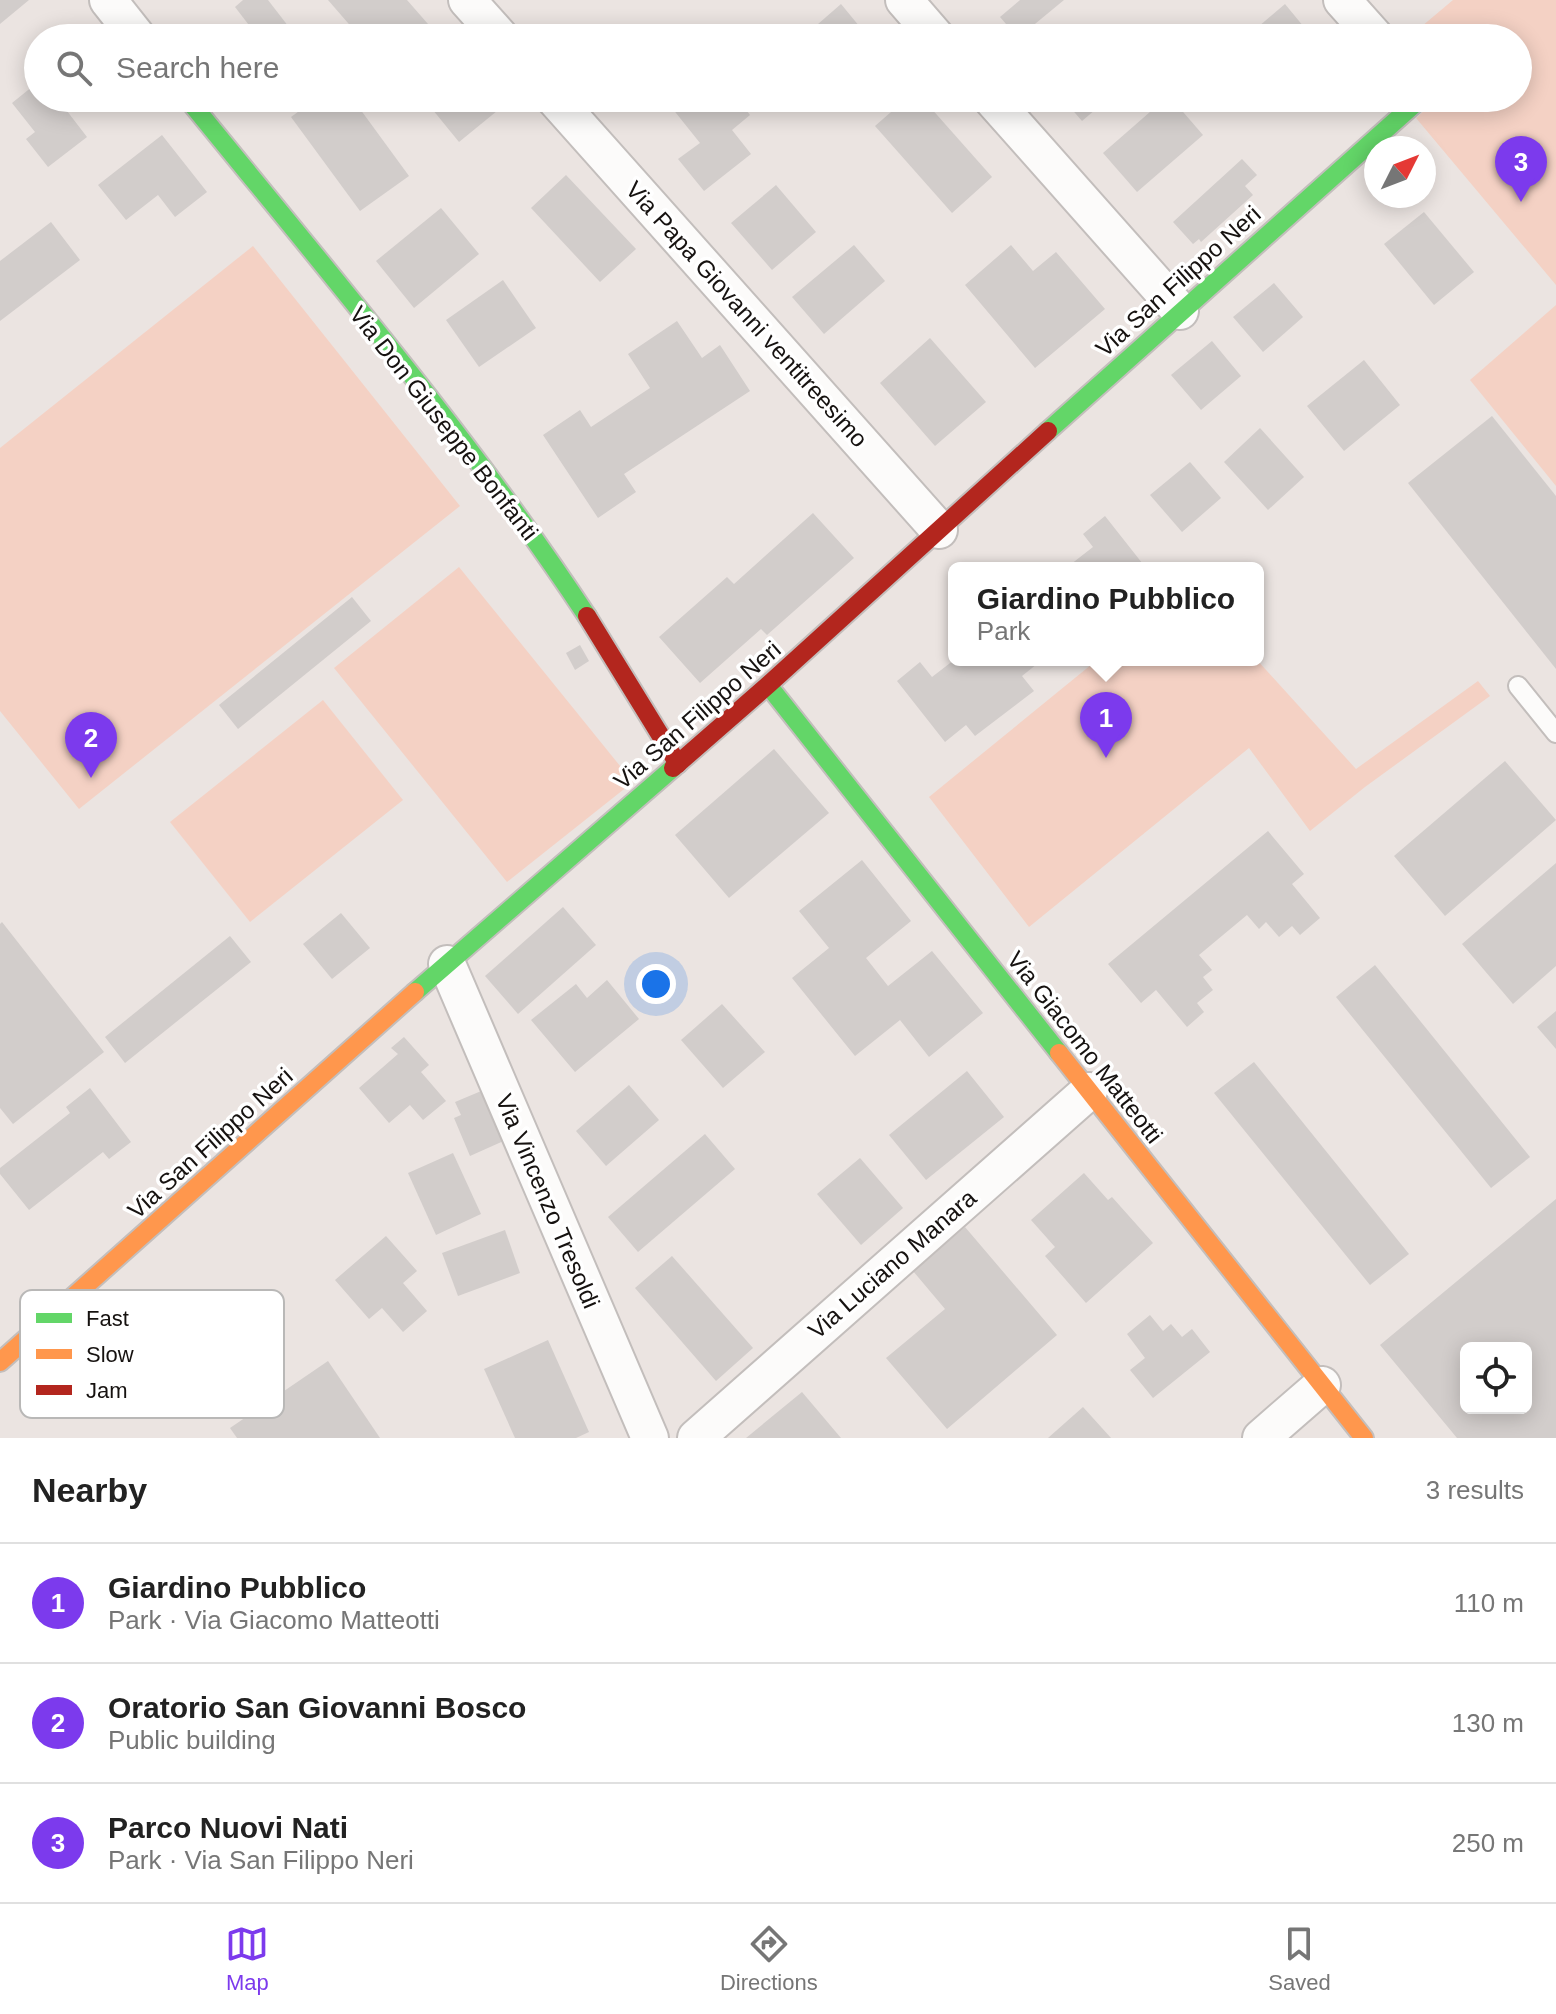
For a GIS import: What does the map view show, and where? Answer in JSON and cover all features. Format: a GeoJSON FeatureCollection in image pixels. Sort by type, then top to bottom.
{"type":"FeatureCollection","features":[{"type":"Feature","properties":{"kind":"street"},"geometry":{"type":"LineString","coordinates":[[108,0],[127,24]]}},
{"type":"Feature","properties":{"kind":"street"},"geometry":{"type":"LineString","coordinates":[[467,0],[488,24]]}},
{"type":"Feature","properties":{"kind":"street"},"geometry":{"type":"LineString","coordinates":[[904,0],[925,24]]}},
{"type":"Feature","properties":{"kind":"street"},"geometry":{"type":"LineString","coordinates":[[1342,0],[1363,24]]}},
{"type":"Feature","properties":{"kind":"street","name":"Via Don Giuseppe Bonfanti"},"geometry":{"type":"LineString","coordinates":[[198,112],[401,363],[503,497],[569,589],[678,764]]}},
{"type":"Feature","properties":{"kind":"street","name":"Via Papa Giovanni ventitreesimo"},"geometry":{"type":"LineString","coordinates":[[566,112],[939,530]]}},
{"type":"Feature","properties":{"kind":"street"},"geometry":{"type":"LineString","coordinates":[[1003,112],[1180,311]]}},
{"type":"Feature","properties":{"kind":"street","name":"Via San Filippo Neri"},"geometry":{"type":"LineString","coordinates":[[81,1290],[447,964],[768,685],[1180,311],[1405,112]]}},
{"type":"Feature","properties":{"kind":"street","name":"Via Giacomo Matteotti"},"geometry":{"type":"LineString","coordinates":[[768,685],[1364,1438]]}},
{"type":"Feature","properties":{"kind":"street","name":"Via Vincenzo Tresoldi"},"geometry":{"type":"LineString","coordinates":[[447,964],[650,1438]]}},
{"type":"Feature","properties":{"kind":"street","name":"Via Luciano Manara"},"geometry":{"type":"LineString","coordinates":[[696,1438],[1089,1091]]}},
{"type":"Feature","properties":{"kind":"street","name":"Via San Filippo Neri"},"geometry":{"type":"LineString","coordinates":[[0,1362],[20,1344]]}},
{"type":"Feature","properties":{"kind":"street"},"geometry":{"type":"LineString","coordinates":[[1261,1438],[1322,1385]]}},
{"type":"Feature","properties":{"kind":"lane"},"geometry":{"type":"LineString","coordinates":[[1518,686],[1556,733]]}},
{"type":"Feature","properties":{"kind":"shaded area"},"geometry":{"type":"Polygon","coordinates":[[[1453,0],[1556,0],[1556,285],[1436,142],[1436,136],[1431,136],[1416,118],[1423,112],[1532,112],[1532,24],[1424,24],[1453,0]]]}},
{"type":"Feature","properties":{"kind":"shaded area"},"geometry":{"type":"Polygon","coordinates":[[[253,246],[460,506],[79,809],[0,711],[0,448],[253,246]]]}},
{"type":"Feature","properties":{"kind":"shaded area"},"geometry":{"type":"Polygon","coordinates":[[[1556,305],[1556,486],[1470,380],[1556,305]]]}},
{"type":"Feature","properties":{"kind":"shaded area"},"geometry":{"type":"Polygon","coordinates":[[[459,567],[633,782],[507,882],[334,668],[459,567]]]}},
{"type":"Feature","properties":{"kind":"shaded area"},"geometry":{"type":"Polygon","coordinates":[[[1090,666],[1262,666],[1356,769],[1478,681],[1490,696],[1310,831],[1249,748],[1029,927],[929,797],[1090,666]]]}},
{"type":"Feature","properties":{"kind":"shaded area"},"geometry":{"type":"Polygon","coordinates":[[[323,700],[403,800],[250,922],[170,822],[323,700]]]}},
{"type":"Feature","properties":{"kind":"building"},"geometry":{"type":"Polygon","coordinates":[[[0,0],[29,0],[0,24],[0,0]]]}},
{"type":"Feature","properties":{"kind":"building"},"geometry":{"type":"Polygon","coordinates":[[[243,0],[268,0],[287,24],[248,24],[235,7],[243,0]]]}},
{"type":"Feature","properties":{"kind":"building"},"geometry":{"type":"Polygon","coordinates":[[[328,0],[407,0],[428,24],[349,24],[328,0]]]}},
{"type":"Feature","properties":{"kind":"building"},"geometry":{"type":"Polygon","coordinates":[[[1020,0],[1064,0],[1035,24],[1006,24],[1000,17],[1020,0]]]}},
{"type":"Feature","properties":{"kind":"building"},"geometry":{"type":"Polygon","coordinates":[[[841,4],[857,24],[818,24],[841,4]]]}},
{"type":"Feature","properties":{"kind":"building"},"geometry":{"type":"Polygon","coordinates":[[[1285,4],[1301,24],[1261,24],[1285,4]]]}},
{"type":"Feature","properties":{"kind":"building"},"geometry":{"type":"Polygon","coordinates":[[[24,93],[24,112],[68,112],[87,137],[48,167],[26,139],[35,132],[12,103],[24,93]]]}},
{"type":"Feature","properties":{"kind":"building"},"geometry":{"type":"Polygon","coordinates":[[[298,112],[362,112],[409,176],[360,211],[291,117],[298,112]]]}},
{"type":"Feature","properties":{"kind":"building"},"geometry":{"type":"Polygon","coordinates":[[[435,112],[496,112],[459,142],[435,112]]]}},
{"type":"Feature","properties":{"kind":"building"},"geometry":{"type":"Polygon","coordinates":[[[675,112],[748,112],[750,115],[732,130],[751,154],[704,191],[678,159],[700,143],[675,112]]]}},
{"type":"Feature","properties":{"kind":"building"},"geometry":{"type":"Polygon","coordinates":[[[891,112],[934,112],[992,177],[952,213],[875,126],[891,112]]]}},
{"type":"Feature","properties":{"kind":"building"},"geometry":{"type":"Polygon","coordinates":[[[1074,112],[1093,112],[1082,121],[1074,112]]]}},
{"type":"Feature","properties":{"kind":"building"},"geometry":{"type":"Polygon","coordinates":[[[1150,112],[1183,112],[1203,135],[1137,192],[1103,153],[1150,112]]]}},
{"type":"Feature","properties":{"kind":"building"},"geometry":{"type":"Polygon","coordinates":[[[162,135],[207,192],[175,217],[158,195],[126,220],[98,185],[162,135]]]}},
{"type":"Feature","properties":{"kind":"building"},"geometry":{"type":"Polygon","coordinates":[[[1242,159],[1257,175],[1245,186],[1253,195],[1201,242],[1199,239],[1193,244],[1173,222],[1242,159]]]}},
{"type":"Feature","properties":{"kind":"building"},"geometry":{"type":"Polygon","coordinates":[[[566,175],[636,249],[600,282],[531,208],[566,175]]]}},
{"type":"Feature","properties":{"kind":"building"},"geometry":{"type":"Polygon","coordinates":[[[776,185],[816,232],[772,270],[731,223],[776,185]]]}},
{"type":"Feature","properties":{"kind":"building"},"geometry":{"type":"Polygon","coordinates":[[[441,208],[479,254],[414,308],[376,261],[441,208]]]}},
{"type":"Feature","properties":{"kind":"building"},"geometry":{"type":"Polygon","coordinates":[[[1424,212],[1474,272],[1434,305],[1384,244],[1424,212]]]}},
{"type":"Feature","properties":{"kind":"building"},"geometry":{"type":"Polygon","coordinates":[[[51,222],[80,260],[0,321],[0,261],[51,222]]]}},
{"type":"Feature","properties":{"kind":"building"},"geometry":{"type":"Polygon","coordinates":[[[854,245],[885,281],[824,334],[792,297],[854,245]]]}},
{"type":"Feature","properties":{"kind":"building"},"geometry":{"type":"Polygon","coordinates":[[[1011,245],[1033,271],[1056,252],[1105,309],[1035,368],[965,285],[1011,245]]]}},
{"type":"Feature","properties":{"kind":"building"},"geometry":{"type":"Polygon","coordinates":[[[503,280],[536,328],[479,367],[446,320],[503,280]]]}},
{"type":"Feature","properties":{"kind":"building"},"geometry":{"type":"Polygon","coordinates":[[[1274,283],[1303,317],[1263,352],[1233,317],[1274,283]]]}},
{"type":"Feature","properties":{"kind":"building"},"geometry":{"type":"Polygon","coordinates":[[[677,321],[702,358],[720,345],[750,391],[624,474],[636,492],[598,518],[543,435],[580,410],[591,427],[650,388],[628,354],[677,321]]]}},
{"type":"Feature","properties":{"kind":"building"},"geometry":{"type":"Polygon","coordinates":[[[930,338],[986,402],[935,446],[880,383],[930,338]]]}},
{"type":"Feature","properties":{"kind":"building"},"geometry":{"type":"Polygon","coordinates":[[[1212,341],[1241,376],[1201,410],[1171,375],[1212,341]]]}},
{"type":"Feature","properties":{"kind":"building"},"geometry":{"type":"Polygon","coordinates":[[[1364,360],[1400,405],[1344,451],[1307,406],[1364,360]]]}},
{"type":"Feature","properties":{"kind":"building"},"geometry":{"type":"Polygon","coordinates":[[[1492,416],[1556,496],[1556,669],[1408,483],[1492,416]]]}},
{"type":"Feature","properties":{"kind":"building"},"geometry":{"type":"Polygon","coordinates":[[[1260,428],[1304,477],[1268,510],[1224,462],[1260,428]]]}},
{"type":"Feature","properties":{"kind":"building"},"geometry":{"type":"Polygon","coordinates":[[[1190,462],[1221,498],[1182,532],[1150,495],[1190,462]]]}},
{"type":"Feature","properties":{"kind":"building"},"geometry":{"type":"Polygon","coordinates":[[[813,513],[854,558],[767,635],[761,629],[700,683],[659,637],[727,577],[734,584],[813,513]]]}},
{"type":"Feature","properties":{"kind":"building"},"geometry":{"type":"Polygon","coordinates":[[[1105,516],[1141,562],[1074,562],[1093,547],[1083,534],[1105,516]]]}},
{"type":"Feature","properties":{"kind":"building"},"geometry":{"type":"Polygon","coordinates":[[[352,597],[371,621],[238,729],[219,705],[352,597]]]}},
{"type":"Feature","properties":{"kind":"building"},"geometry":{"type":"Polygon","coordinates":[[[580,645],[589,661],[575,670],[566,653],[580,645]]]}},
{"type":"Feature","properties":{"kind":"building"},"geometry":{"type":"Polygon","coordinates":[[[920,662],[932,677],[948,665],[1034,666],[1022,676],[1034,691],[975,736],[966,725],[945,742],[897,681],[920,662]]]}},
{"type":"Feature","properties":{"kind":"building"},"geometry":{"type":"Polygon","coordinates":[[[774,749],[829,813],[729,898],[675,835],[774,749]]]}},
{"type":"Feature","properties":{"kind":"building"},"geometry":{"type":"Polygon","coordinates":[[[1505,761],[1556,820],[1445,916],[1394,856],[1505,761]]]}},
{"type":"Feature","properties":{"kind":"building"},"geometry":{"type":"Polygon","coordinates":[[[1268,831],[1304,874],[1292,884],[1320,918],[1300,935],[1292,926],[1279,937],[1266,922],[1259,929],[1247,915],[1199,955],[1212,970],[1203,977],[1213,990],[1197,1003],[1204,1012],[1187,1027],[1156,990],[1141,1003],[1108,964],[1268,831]]]}},
{"type":"Feature","properties":{"kind":"building"},"geometry":{"type":"Polygon","coordinates":[[[862,860],[911,921],[866,958],[888,986],[932,951],[983,1013],[929,1057],[900,1020],[855,1056],[792,978],[829,948],[799,911],[862,860]]]}},
{"type":"Feature","properties":{"kind":"building"},"geometry":{"type":"Polygon","coordinates":[[[1556,863],[1556,966],[1513,1004],[1462,944],[1556,863]]]}},
{"type":"Feature","properties":{"kind":"building"},"geometry":{"type":"Polygon","coordinates":[[[563,907],[596,945],[518,1014],[485,976],[563,907]]]}},
{"type":"Feature","properties":{"kind":"building"},"geometry":{"type":"Polygon","coordinates":[[[341,913],[370,948],[332,979],[303,944],[341,913]]]}},
{"type":"Feature","properties":{"kind":"building"},"geometry":{"type":"Polygon","coordinates":[[[2,922],[104,1052],[13,1124],[0,1108],[2,922]]]}},
{"type":"Feature","properties":{"kind":"building"},"geometry":{"type":"Polygon","coordinates":[[[230,936],[251,962],[125,1063],[105,1037],[230,936]]]}},
{"type":"Feature","properties":{"kind":"building"},"geometry":{"type":"Polygon","coordinates":[[[1375,965],[1530,1157],[1491,1188],[1336,997],[1375,965]]]}},
{"type":"Feature","properties":{"kind":"building"},"geometry":{"type":"Polygon","coordinates":[[[607,980],[639,1019],[575,1072],[531,1020],[576,984],[587,998],[607,980]]]}},
{"type":"Feature","properties":{"kind":"building"},"geometry":{"type":"Polygon","coordinates":[[[722,1004],[765,1052],[723,1088],[681,1040],[722,1004]]]}},
{"type":"Feature","properties":{"kind":"building"},"geometry":{"type":"Polygon","coordinates":[[[1556,1011],[1556,1049],[1537,1027],[1556,1011]]]}},
{"type":"Feature","properties":{"kind":"building"},"geometry":{"type":"Polygon","coordinates":[[[404,1037],[429,1065],[421,1072],[446,1101],[423,1120],[410,1105],[389,1123],[359,1088],[398,1054],[391,1048],[404,1037]]]}},
{"type":"Feature","properties":{"kind":"building"},"geometry":{"type":"Polygon","coordinates":[[[1254,1062],[1409,1254],[1370,1285],[1214,1093],[1254,1062]]]}},
{"type":"Feature","properties":{"kind":"building"},"geometry":{"type":"Polygon","coordinates":[[[967,1071],[1004,1117],[926,1180],[889,1135],[967,1071]]]}},
{"type":"Feature","properties":{"kind":"building"},"geometry":{"type":"Polygon","coordinates":[[[629,1085],[659,1120],[606,1166],[576,1131],[629,1085]]]}},
{"type":"Feature","properties":{"kind":"building"},"geometry":{"type":"Polygon","coordinates":[[[90,1088],[131,1142],[109,1159],[103,1152],[29,1210],[0,1174],[0,1168],[70,1113],[66,1107],[90,1088]]]}},
{"type":"Feature","properties":{"kind":"building"},"geometry":{"type":"Polygon","coordinates":[[[486,1089],[508,1139],[470,1156],[454,1118],[461,1115],[455,1102],[486,1089]]]}},
{"type":"Feature","properties":{"kind":"building"},"geometry":{"type":"Polygon","coordinates":[[[705,1134],[735,1169],[638,1252],[608,1217],[705,1134]]]}},
{"type":"Feature","properties":{"kind":"building"},"geometry":{"type":"Polygon","coordinates":[[[453,1153],[481,1214],[436,1235],[408,1173],[453,1153]]]}},
{"type":"Feature","properties":{"kind":"building"},"geometry":{"type":"Polygon","coordinates":[[[860,1158],[903,1208],[861,1245],[817,1194],[860,1158]]]}},
{"type":"Feature","properties":{"kind":"building"},"geometry":{"type":"Polygon","coordinates":[[[1084,1173],[1108,1200],[1112,1197],[1153,1243],[1086,1303],[1045,1256],[1055,1247],[1031,1220],[1084,1173]]]}},
{"type":"Feature","properties":{"kind":"building"},"geometry":{"type":"Polygon","coordinates":[[[1556,1199],[1556,1438],[1457,1438],[1380,1345],[1556,1199]]]}},
{"type":"Feature","properties":{"kind":"building"},"geometry":{"type":"Polygon","coordinates":[[[965,1227],[1057,1335],[947,1429],[886,1358],[945,1309],[913,1271],[965,1227]]]}},
{"type":"Feature","properties":{"kind":"building"},"geometry":{"type":"Polygon","coordinates":[[[505,1230],[520,1273],[458,1296],[442,1253],[505,1230]]]}},
{"type":"Feature","properties":{"kind":"building"},"geometry":{"type":"Polygon","coordinates":[[[386,1236],[417,1271],[403,1283],[427,1311],[403,1332],[382,1308],[369,1319],[335,1280],[386,1236]]]}},
{"type":"Feature","properties":{"kind":"building"},"geometry":{"type":"Polygon","coordinates":[[[672,1256],[753,1348],[716,1381],[635,1288],[672,1256]]]}},
{"type":"Feature","properties":{"kind":"building"},"geometry":{"type":"Polygon","coordinates":[[[1150,1315],[1163,1331],[1171,1324],[1182,1337],[1192,1329],[1210,1352],[1153,1398],[1130,1370],[1145,1358],[1127,1334],[1150,1315]]]}},
{"type":"Feature","properties":{"kind":"building"},"geometry":{"type":"Polygon","coordinates":[[[548,1340],[589,1432],[576,1438],[515,1438],[484,1369],[548,1340]]]}},
{"type":"Feature","properties":{"kind":"building"},"geometry":{"type":"Polygon","coordinates":[[[328,1361],[380,1438],[237,1438],[230,1428],[245,1418],[284,1418],[284,1391],[328,1361]]]}},
{"type":"Feature","properties":{"kind":"building"},"geometry":{"type":"Polygon","coordinates":[[[802,1392],[841,1438],[746,1438],[802,1392]]]}},
{"type":"Feature","properties":{"kind":"building"},"geometry":{"type":"Polygon","coordinates":[[[1083,1407],[1111,1438],[1048,1438],[1083,1407]]]}},
{"type":"Feature","properties":{"kind":"traffic: fast"},"geometry":{"type":"LineString","coordinates":[[198,112],[444,417],[587,616]]}},
{"type":"Feature","properties":{"kind":"traffic: fast"},"geometry":{"type":"LineString","coordinates":[[1048,431],[1405,112]]}},
{"type":"Feature","properties":{"kind":"traffic: fast"},"geometry":{"type":"LineString","coordinates":[[768,685],[1059,1053]]}},
{"type":"Feature","properties":{"kind":"traffic: fast"},"geometry":{"type":"LineString","coordinates":[[415,992],[673,768]]}},
{"type":"Feature","properties":{"kind":"traffic: slow"},"geometry":{"type":"LineString","coordinates":[[81,1290],[415,992]]}},
{"type":"Feature","properties":{"kind":"traffic: slow"},"geometry":{"type":"LineString","coordinates":[[1059,1053],[1364,1438]]}},
{"type":"Feature","properties":{"kind":"traffic: slow"},"geometry":{"type":"LineString","coordinates":[[0,1362],[20,1344]]}},
{"type":"Feature","properties":{"kind":"traffic: jam"},"geometry":{"type":"LineString","coordinates":[[673,768],[1048,431]]}},
{"type":"Feature","properties":{"kind":"traffic: jam"},"geometry":{"type":"LineString","coordinates":[[587,616],[678,764]]}},
{"type":"Feature","properties":{"kind":"place","name":"Parco Nuovi Nati"},"geometry":{"type":"Point","coordinates":[1521,202]}},
{"type":"Feature","properties":{"kind":"place","name":"Giardino Pubblico"},"geometry":{"type":"Point","coordinates":[1106,758]}},
{"type":"Feature","properties":{"kind":"place","name":"Oratorio San Giovanni Bosco"},"geometry":{"type":"Point","coordinates":[91,778]}}]}
